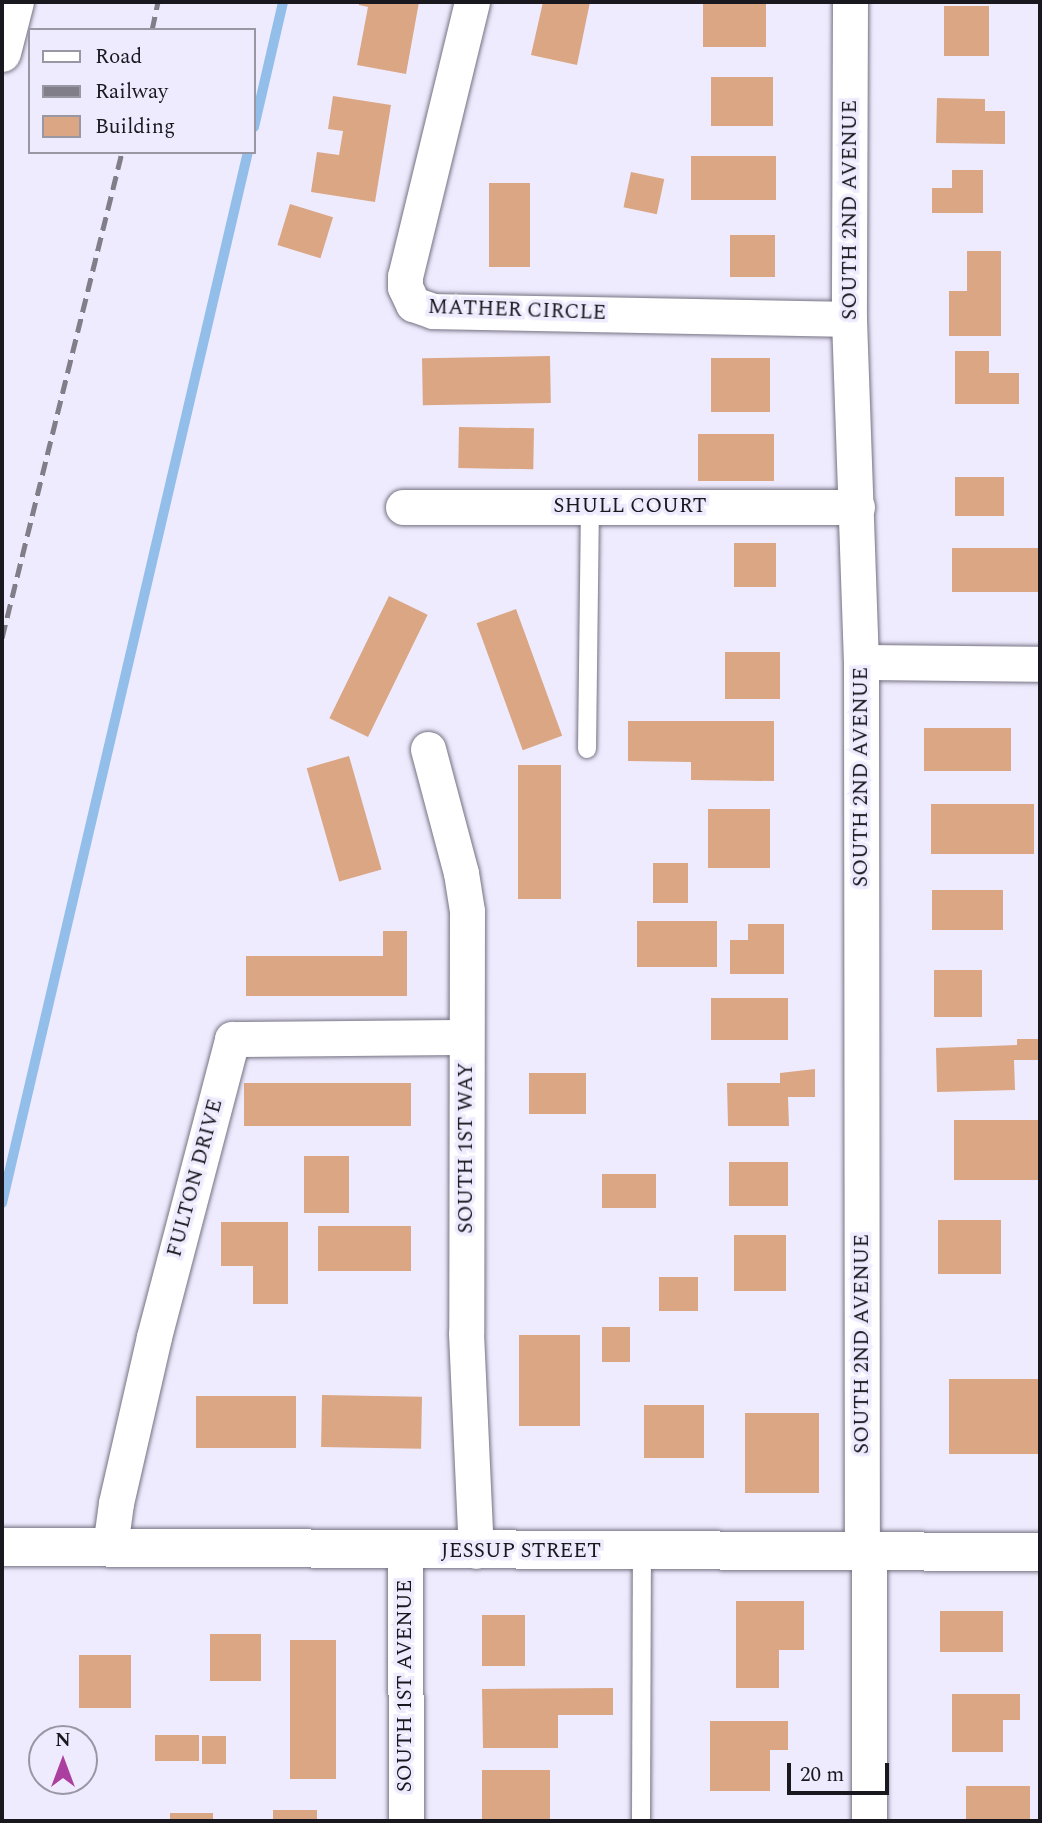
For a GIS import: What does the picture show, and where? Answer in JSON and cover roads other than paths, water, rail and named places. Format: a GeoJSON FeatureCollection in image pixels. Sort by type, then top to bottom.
{"type":"FeatureCollection","features":[{"type":"Feature","properties":{"kind":"street"},"geometry":{"type":"LineString","coordinates":[[2,54],[15,2]]}},
{"type":"Feature","properties":{"kind":"street","name":"MATHER CIRCLE"},"geometry":{"type":"LineString","coordinates":[[472,2],[405,276],[405,287],[413,304],[433,310],[849,319]]}},
{"type":"Feature","properties":{"kind":"street","name":"SOUTH 2ND AVENUE"},"geometry":{"type":"LineString","coordinates":[[850,2],[849,319],[861,662],[865,1552],[869,1821]]}},
{"type":"Feature","properties":{"kind":"street","name":"SHULL COURT"},"geometry":{"type":"LineString","coordinates":[[403,507],[857,507]]}},
{"type":"Feature","properties":{"kind":"street"},"geometry":{"type":"LineString","coordinates":[[861,662],[1040,663]]}},
{"type":"Feature","properties":{"kind":"street","name":"SOUTH 1ST WAY"},"geometry":{"type":"LineString","coordinates":[[428,749],[461,873],[467,911],[466,1333],[476,1551]]}},
{"type":"Feature","properties":{"kind":"street","name":"FULTON DRIVE"},"geometry":{"type":"LineString","coordinates":[[110,1547],[116,1503],[153,1337],[232,1038],[466,1037]]}},
{"type":"Feature","properties":{"kind":"street","name":"JESSUP STREET"},"geometry":{"type":"LineString","coordinates":[[2,1547],[1040,1552]]}},
{"type":"Feature","properties":{"kind":"street","name":"SOUTH 1ST AVENUE"},"geometry":{"type":"LineString","coordinates":[[405,1550],[406,1821]]}},
{"type":"Feature","properties":{"kind":"lane"},"geometry":{"type":"LineString","coordinates":[[587,749],[590,505]]}},
{"type":"Feature","properties":{"kind":"lane"},"geometry":{"type":"LineString","coordinates":[[641,1821],[642,1552]]}},
{"type":"Feature","properties":{"kind":"waterway"},"geometry":{"type":"LineString","coordinates":[[256,118],[283,2]]}},
{"type":"Feature","properties":{"kind":"waterway"},"geometry":{"type":"LineString","coordinates":[[2,1203],[248,154]]}},
{"type":"Feature","properties":{"kind":"railway"},"geometry":{"type":"LineString","coordinates":[[152,28],[158,2]]}},
{"type":"Feature","properties":{"kind":"railway"},"geometry":{"type":"LineString","coordinates":[[2,638],[122,154]]}}]}
